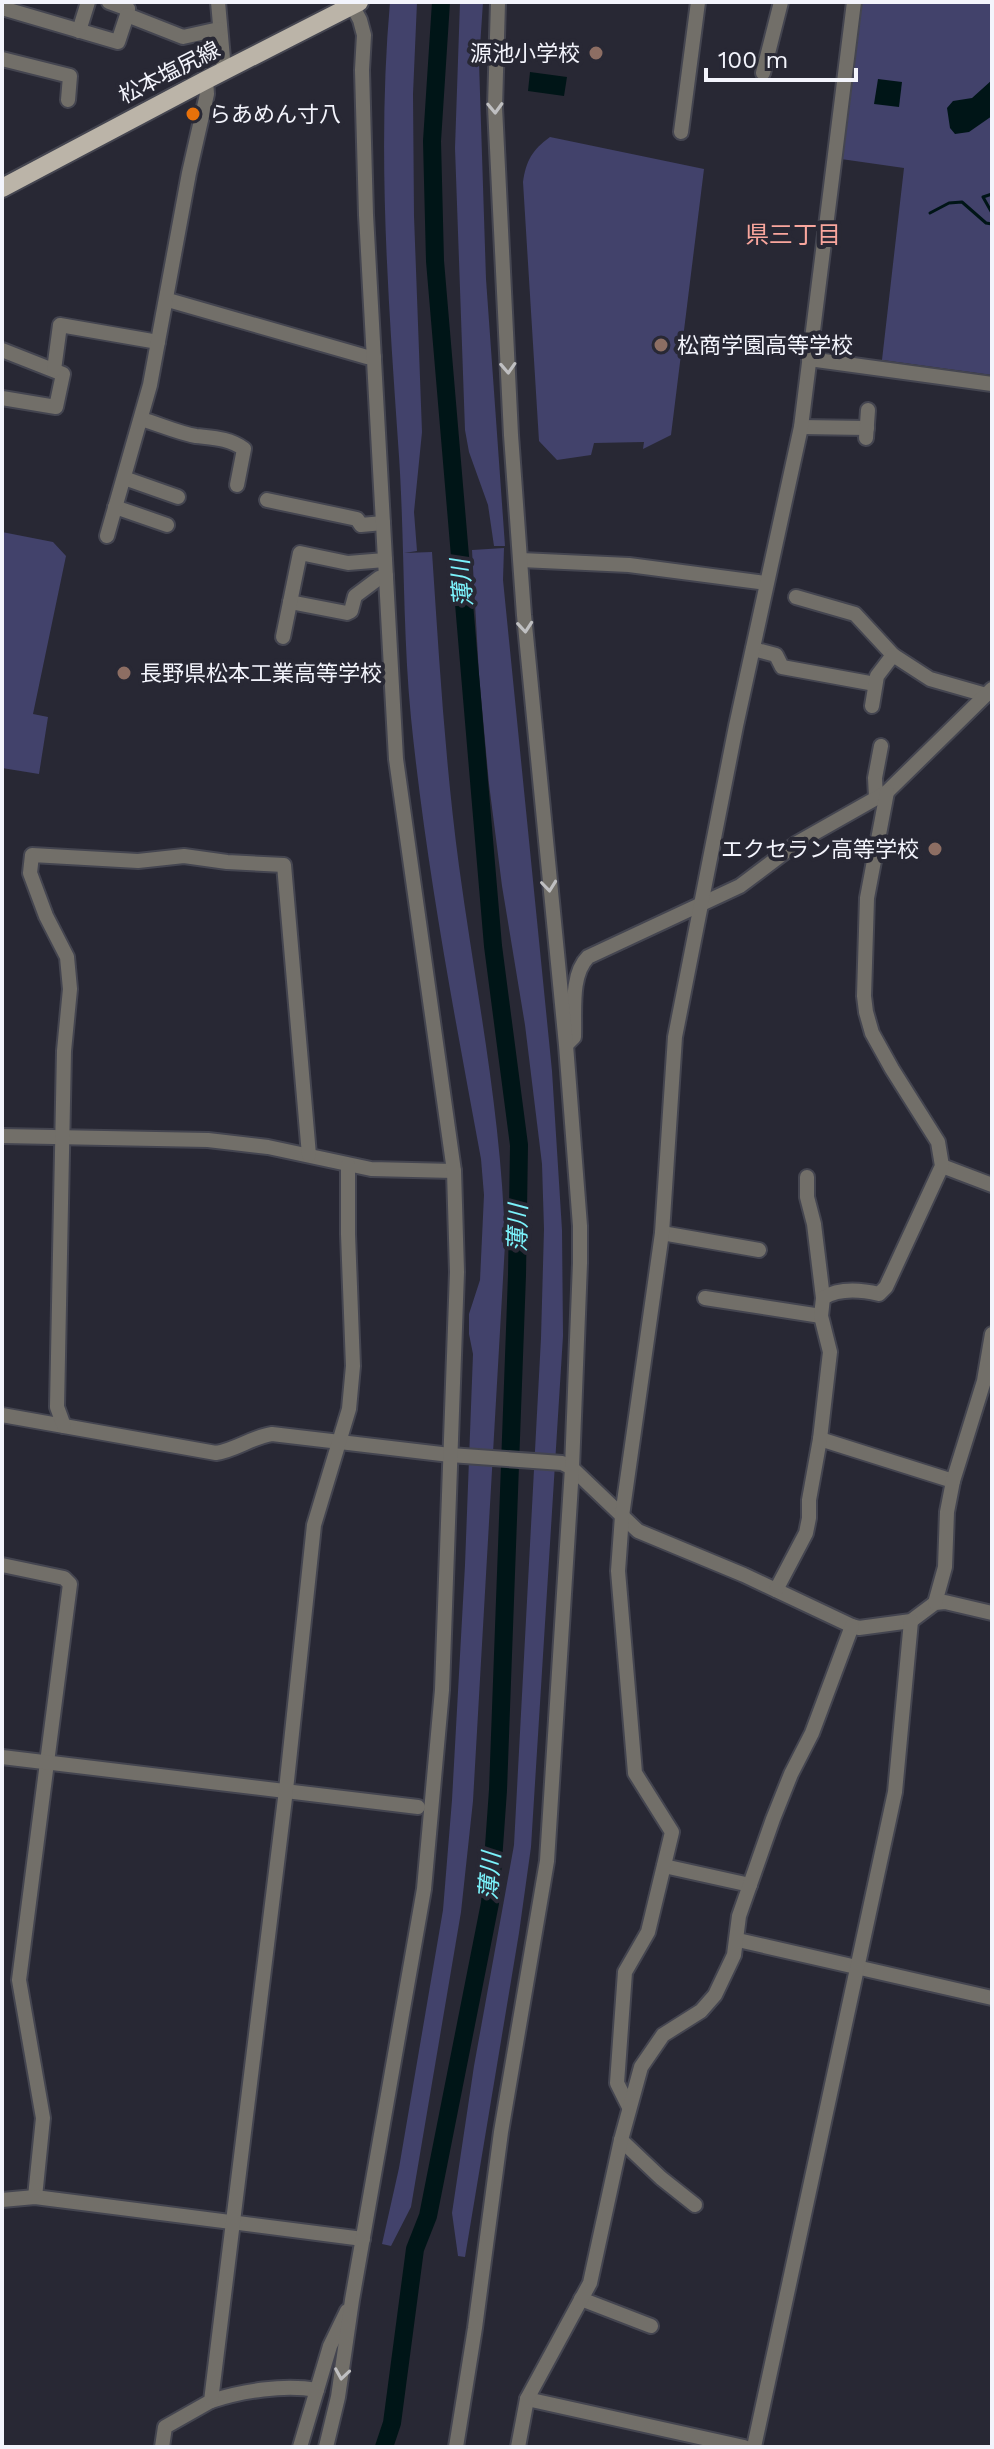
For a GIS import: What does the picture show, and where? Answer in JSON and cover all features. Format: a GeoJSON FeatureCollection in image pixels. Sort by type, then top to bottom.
{"type":"FeatureCollection","features":[{"type":"Feature","properties":{"kind":"main road","name":"松本塩尻線"},"geometry":{"type":"LineString","coordinates":[[2,188],[356,4]]}},
{"type":"Feature","properties":{"kind":"street"},"geometry":{"type":"LineString","coordinates":[[79,31],[88,2]]}},
{"type":"Feature","properties":{"kind":"street"},"geometry":{"type":"LineString","coordinates":[[2,8],[118,42],[128,9],[109,2]]}},
{"type":"Feature","properties":{"kind":"street"},"geometry":{"type":"LineString","coordinates":[[218,2],[224,70]]}},
{"type":"Feature","properties":{"kind":"street"},"geometry":{"type":"LineString","coordinates":[[456,2447],[501,2132],[544,1885],[580,1226],[566,1045],[527,647],[511,435],[495,107],[498,2]]}},
{"type":"Feature","properties":{"kind":"street"},"geometry":{"type":"LineString","coordinates":[[681,132],[698,2]]}},
{"type":"Feature","properties":{"kind":"street"},"geometry":{"type":"LineString","coordinates":[[763,73],[781,2]]}},
{"type":"Feature","properties":{"kind":"street"},"geometry":{"type":"LineString","coordinates":[[629,2107],[617,2083],[625,1972],[648,1932],[672,1832],[635,1773],[618,1571],[622,1516],[662,1233],[675,1037],[698,907],[801,427],[854,2]]}},
{"type":"Feature","properties":{"kind":"street"},"geometry":{"type":"LineString","coordinates":[[326,2447],[338,2397],[420,1913],[430,1818],[422,1814],[442,1690],[456,1456],[454,1171],[396,759],[366,215],[364,35],[356,4]]}},
{"type":"Feature","properties":{"kind":"street"},"geometry":{"type":"LineString","coordinates":[[127,15],[183,37],[219,29]]}},
{"type":"Feature","properties":{"kind":"street"},"geometry":{"type":"LineString","coordinates":[[2,59],[70,76],[68,100]]}},
{"type":"Feature","properties":{"kind":"street"},"geometry":{"type":"LineString","coordinates":[[107,536],[141,419],[168,300],[189,173],[207,94],[206,80]]}},
{"type":"Feature","properties":{"kind":"street"},"geometry":{"type":"LineString","coordinates":[[168,300],[374,357]]}},
{"type":"Feature","properties":{"kind":"street"},"geometry":{"type":"LineString","coordinates":[[54,370],[60,325],[158,342]]}},
{"type":"Feature","properties":{"kind":"street"},"geometry":{"type":"LineString","coordinates":[[2,350],[63,374],[56,407],[2,398]]}},
{"type":"Feature","properties":{"kind":"street"},"geometry":{"type":"LineString","coordinates":[[809,359],[992,384]]}},
{"type":"Feature","properties":{"kind":"street"},"geometry":{"type":"LineString","coordinates":[[801,427],[866,433],[868,410]]}},
{"type":"Feature","properties":{"kind":"street"},"geometry":{"type":"LineString","coordinates":[[141,419],[197,436],[208,435],[244,449],[237,485]]}},
{"type":"Feature","properties":{"kind":"street"},"geometry":{"type":"LineString","coordinates":[[124,478],[178,497]]}},
{"type":"Feature","properties":{"kind":"street"},"geometry":{"type":"LineString","coordinates":[[267,500],[357,519],[361,525],[383,523]]}},
{"type":"Feature","properties":{"kind":"street"},"geometry":{"type":"LineString","coordinates":[[115,507],[167,525]]}},
{"type":"Feature","properties":{"kind":"street"},"geometry":{"type":"LineString","coordinates":[[283,637],[300,553],[348,563],[385,560]]}},
{"type":"Feature","properties":{"kind":"street"},"geometry":{"type":"LineString","coordinates":[[521,560],[629,565],[766,583]]}},
{"type":"Feature","properties":{"kind":"street"},"geometry":{"type":"LineString","coordinates":[[290,602],[347,613],[351,611],[355,596],[386,576]]}},
{"type":"Feature","properties":{"kind":"street"},"geometry":{"type":"LineString","coordinates":[[796,597],[855,614],[893,655],[930,679],[989,692]]}},
{"type":"Feature","properties":{"kind":"street"},"geometry":{"type":"LineString","coordinates":[[753,649],[776,655],[782,667],[875,684]]}},
{"type":"Feature","properties":{"kind":"street"},"geometry":{"type":"LineString","coordinates":[[872,706],[877,676],[893,655]]}},
{"type":"Feature","properties":{"kind":"street"},"geometry":{"type":"LineString","coordinates":[[566,1045],[574,1037],[577,975],[581,964],[599,951],[740,886],[797,843],[882,794],[989,692]]}},
{"type":"Feature","properties":{"kind":"street"},"geometry":{"type":"LineString","coordinates":[[823,1298],[847,1291],[879,1294],[886,1287],[942,1166],[938,1142],[872,1033],[866,1012],[867,898],[882,794],[875,778],[881,746]]}},
{"type":"Feature","properties":{"kind":"street"},"geometry":{"type":"LineString","coordinates":[[64,1426],[57,1407],[64,1051],[70,989],[67,957],[30,873],[32,855],[138,861],[184,856],[284,865],[309,1155]]}},
{"type":"Feature","properties":{"kind":"street"},"geometry":{"type":"LineString","coordinates":[[2,1136],[208,1140],[393,1171],[454,1171]]}},
{"type":"Feature","properties":{"kind":"street"},"geometry":{"type":"LineString","coordinates":[[211,2401],[286,1790],[314,1525],[349,1409],[353,1366],[348,1165]]}},
{"type":"Feature","properties":{"kind":"street"},"geometry":{"type":"LineString","coordinates":[[942,1166],[992,1185]]}},
{"type":"Feature","properties":{"kind":"street"},"geometry":{"type":"LineString","coordinates":[[776,1590],[806,1533],[830,1352],[821,1316],[823,1298],[814,1224],[807,1197],[807,1177]]}},
{"type":"Feature","properties":{"kind":"street"},"geometry":{"type":"LineString","coordinates":[[662,1233],[759,1250]]}},
{"type":"Feature","properties":{"kind":"street"},"geometry":{"type":"LineString","coordinates":[[705,1298],[821,1316]]}},
{"type":"Feature","properties":{"kind":"street"},"geometry":{"type":"LineString","coordinates":[[935,1603],[945,1567],[947,1512],[953,1481],[988,1382],[992,1334]]}},
{"type":"Feature","properties":{"kind":"street"},"geometry":{"type":"LineString","coordinates":[[2,1415],[216,1453],[272,1434],[567,1466],[638,1531],[852,1626],[859,1628],[911,1621],[935,1603],[945,1602],[992,1613]]}},
{"type":"Feature","properties":{"kind":"street"},"geometry":{"type":"LineString","coordinates":[[820,1439],[953,1481]]}},
{"type":"Feature","properties":{"kind":"street"},"geometry":{"type":"LineString","coordinates":[[2,1565],[64,1578],[70,1584],[19,1980],[43,2118],[35,2197]]}},
{"type":"Feature","properties":{"kind":"street"},"geometry":{"type":"LineString","coordinates":[[754,2447],[895,1792],[911,1621]]}},
{"type":"Feature","properties":{"kind":"street"},"geometry":{"type":"LineString","coordinates":[[518,2447],[527,2399],[590,2283],[621,2140],[641,2067],[670,2029],[701,2011],[715,1995],[734,1955],[739,1916],[777,1808],[812,1733],[852,1626]]}},
{"type":"Feature","properties":{"kind":"street"},"geometry":{"type":"LineString","coordinates":[[2,1757],[425,1804]]}},
{"type":"Feature","properties":{"kind":"street"},"geometry":{"type":"LineString","coordinates":[[664,1866],[750,1885]]}},
{"type":"Feature","properties":{"kind":"street"},"geometry":{"type":"LineString","coordinates":[[738,1940],[992,1998]]}},
{"type":"Feature","properties":{"kind":"street"},"geometry":{"type":"LineString","coordinates":[[621,2140],[695,2205]]}},
{"type":"Feature","properties":{"kind":"street"},"geometry":{"type":"LineString","coordinates":[[2,2200],[35,2197],[363,2239]]}},
{"type":"Feature","properties":{"kind":"street"},"geometry":{"type":"LineString","coordinates":[[581,2299],[651,2326]]}},
{"type":"Feature","properties":{"kind":"street"},"geometry":{"type":"LineString","coordinates":[[300,2447],[330,2346],[352,2300]]}},
{"type":"Feature","properties":{"kind":"street"},"geometry":{"type":"LineString","coordinates":[[162,2447],[165,2427],[211,2401],[229,2395],[301,2387],[317,2390]]}},
{"type":"Feature","properties":{"kind":"street"},"geometry":{"type":"LineString","coordinates":[[527,2399],[744,2447]]}},
{"type":"Feature","properties":{"kind":"shaded area"},"geometry":{"type":"Polygon","coordinates":[[[390,2],[417,2],[413,94],[414,216],[422,432],[414,512],[417,551],[404,553],[432,552],[450,787],[494,1101],[505,1244],[473,1801],[461,1912],[411,2207],[391,2246],[382,2244],[399,2168],[443,1910],[465,1565],[473,1354],[469,1314],[480,1280],[484,1195],[481,1159],[433,884],[408,683],[385,222],[384,112],[390,2]]]}},
{"type":"Feature","properties":{"kind":"shaded area"},"geometry":{"type":"Polygon","coordinates":[[[460,2],[483,2],[479,62],[486,279],[505,546],[494,546],[488,505],[469,452],[465,430],[455,148],[460,2]]]}},
{"type":"Feature","properties":{"kind":"shaded area"},"geometry":{"type":"Polygon","coordinates":[[[859,2],[992,2],[992,375],[882,360],[904,168],[841,159],[859,2]]]}},
{"type":"Feature","properties":{"kind":"shaded area"},"geometry":{"type":"Polygon","coordinates":[[[530,72],[567,77],[564,96],[528,91],[530,72]]]}},
{"type":"Feature","properties":{"kind":"shaded area"},"geometry":{"type":"Polygon","coordinates":[[[878,79],[902,82],[899,107],[874,104],[878,79]]]}},
{"type":"Feature","properties":{"kind":"shaded area"},"geometry":{"type":"Polygon","coordinates":[[[992,80],[992,116],[969,132],[955,134],[950,128],[947,108],[953,101],[972,98],[992,80]]]}},
{"type":"Feature","properties":{"kind":"shaded area"},"geometry":{"type":"Polygon","coordinates":[[[550,137],[704,169],[671,435],[643,449],[644,442],[594,443],[591,455],[557,460],[539,441],[523,182],[531,156],[550,137]]]}},
{"type":"Feature","properties":{"kind":"shaded area"},"geometry":{"type":"Polygon","coordinates":[[[2,532],[53,542],[66,556],[33,714],[48,717],[39,774],[2,768],[2,532]]]}},
{"type":"Feature","properties":{"kind":"shaded area"},"geometry":{"type":"Polygon","coordinates":[[[504,548],[503,580],[552,1071],[562,1230],[563,1336],[531,1847],[465,2257],[458,2256],[452,2213],[474,2066],[514,1845],[544,1229],[542,1164],[525,1025],[502,886],[479,675],[472,550],[504,548]]]}},
{"type":"Feature","properties":{"kind":"waterway","name":"薄川"},"geometry":{"type":"LineString","coordinates":[[384,2447],[392,2423],[415,2249],[428,2216],[490,1903],[498,1790],[517,1275],[519,1145],[493,946],[435,261],[432,141],[441,2]]}},
{"type":"Feature","properties":{"kind":"waterway"},"geometry":{"type":"LineString","coordinates":[[992,194],[983,197],[992,213]]}},
{"type":"Feature","properties":{"kind":"waterway"},"geometry":{"type":"LineString","coordinates":[[930,213],[949,203],[962,202],[986,223],[992,224]]}},
{"type":"Feature","properties":{"kind":"place","name":"源池小学校"},"geometry":{"type":"Point","coordinates":[596,53]}},
{"type":"Feature","properties":{"kind":"place","name":"らあめん寸八"},"geometry":{"type":"Point","coordinates":[193,114]}},
{"type":"Feature","properties":{"kind":"place","name":"松商学園高等学校"},"geometry":{"type":"Point","coordinates":[661,345]}},
{"type":"Feature","properties":{"kind":"place","name":"長野県松本工業高等学校"},"geometry":{"type":"Point","coordinates":[124,673]}},
{"type":"Feature","properties":{"kind":"place","name":"エクセラン高等学校"},"geometry":{"type":"Point","coordinates":[935,849]}},
{"type":"Feature","properties":{"kind":"district","name":"県三丁目"},"geometry":{"type":"Point","coordinates":[793,235]}}]}
